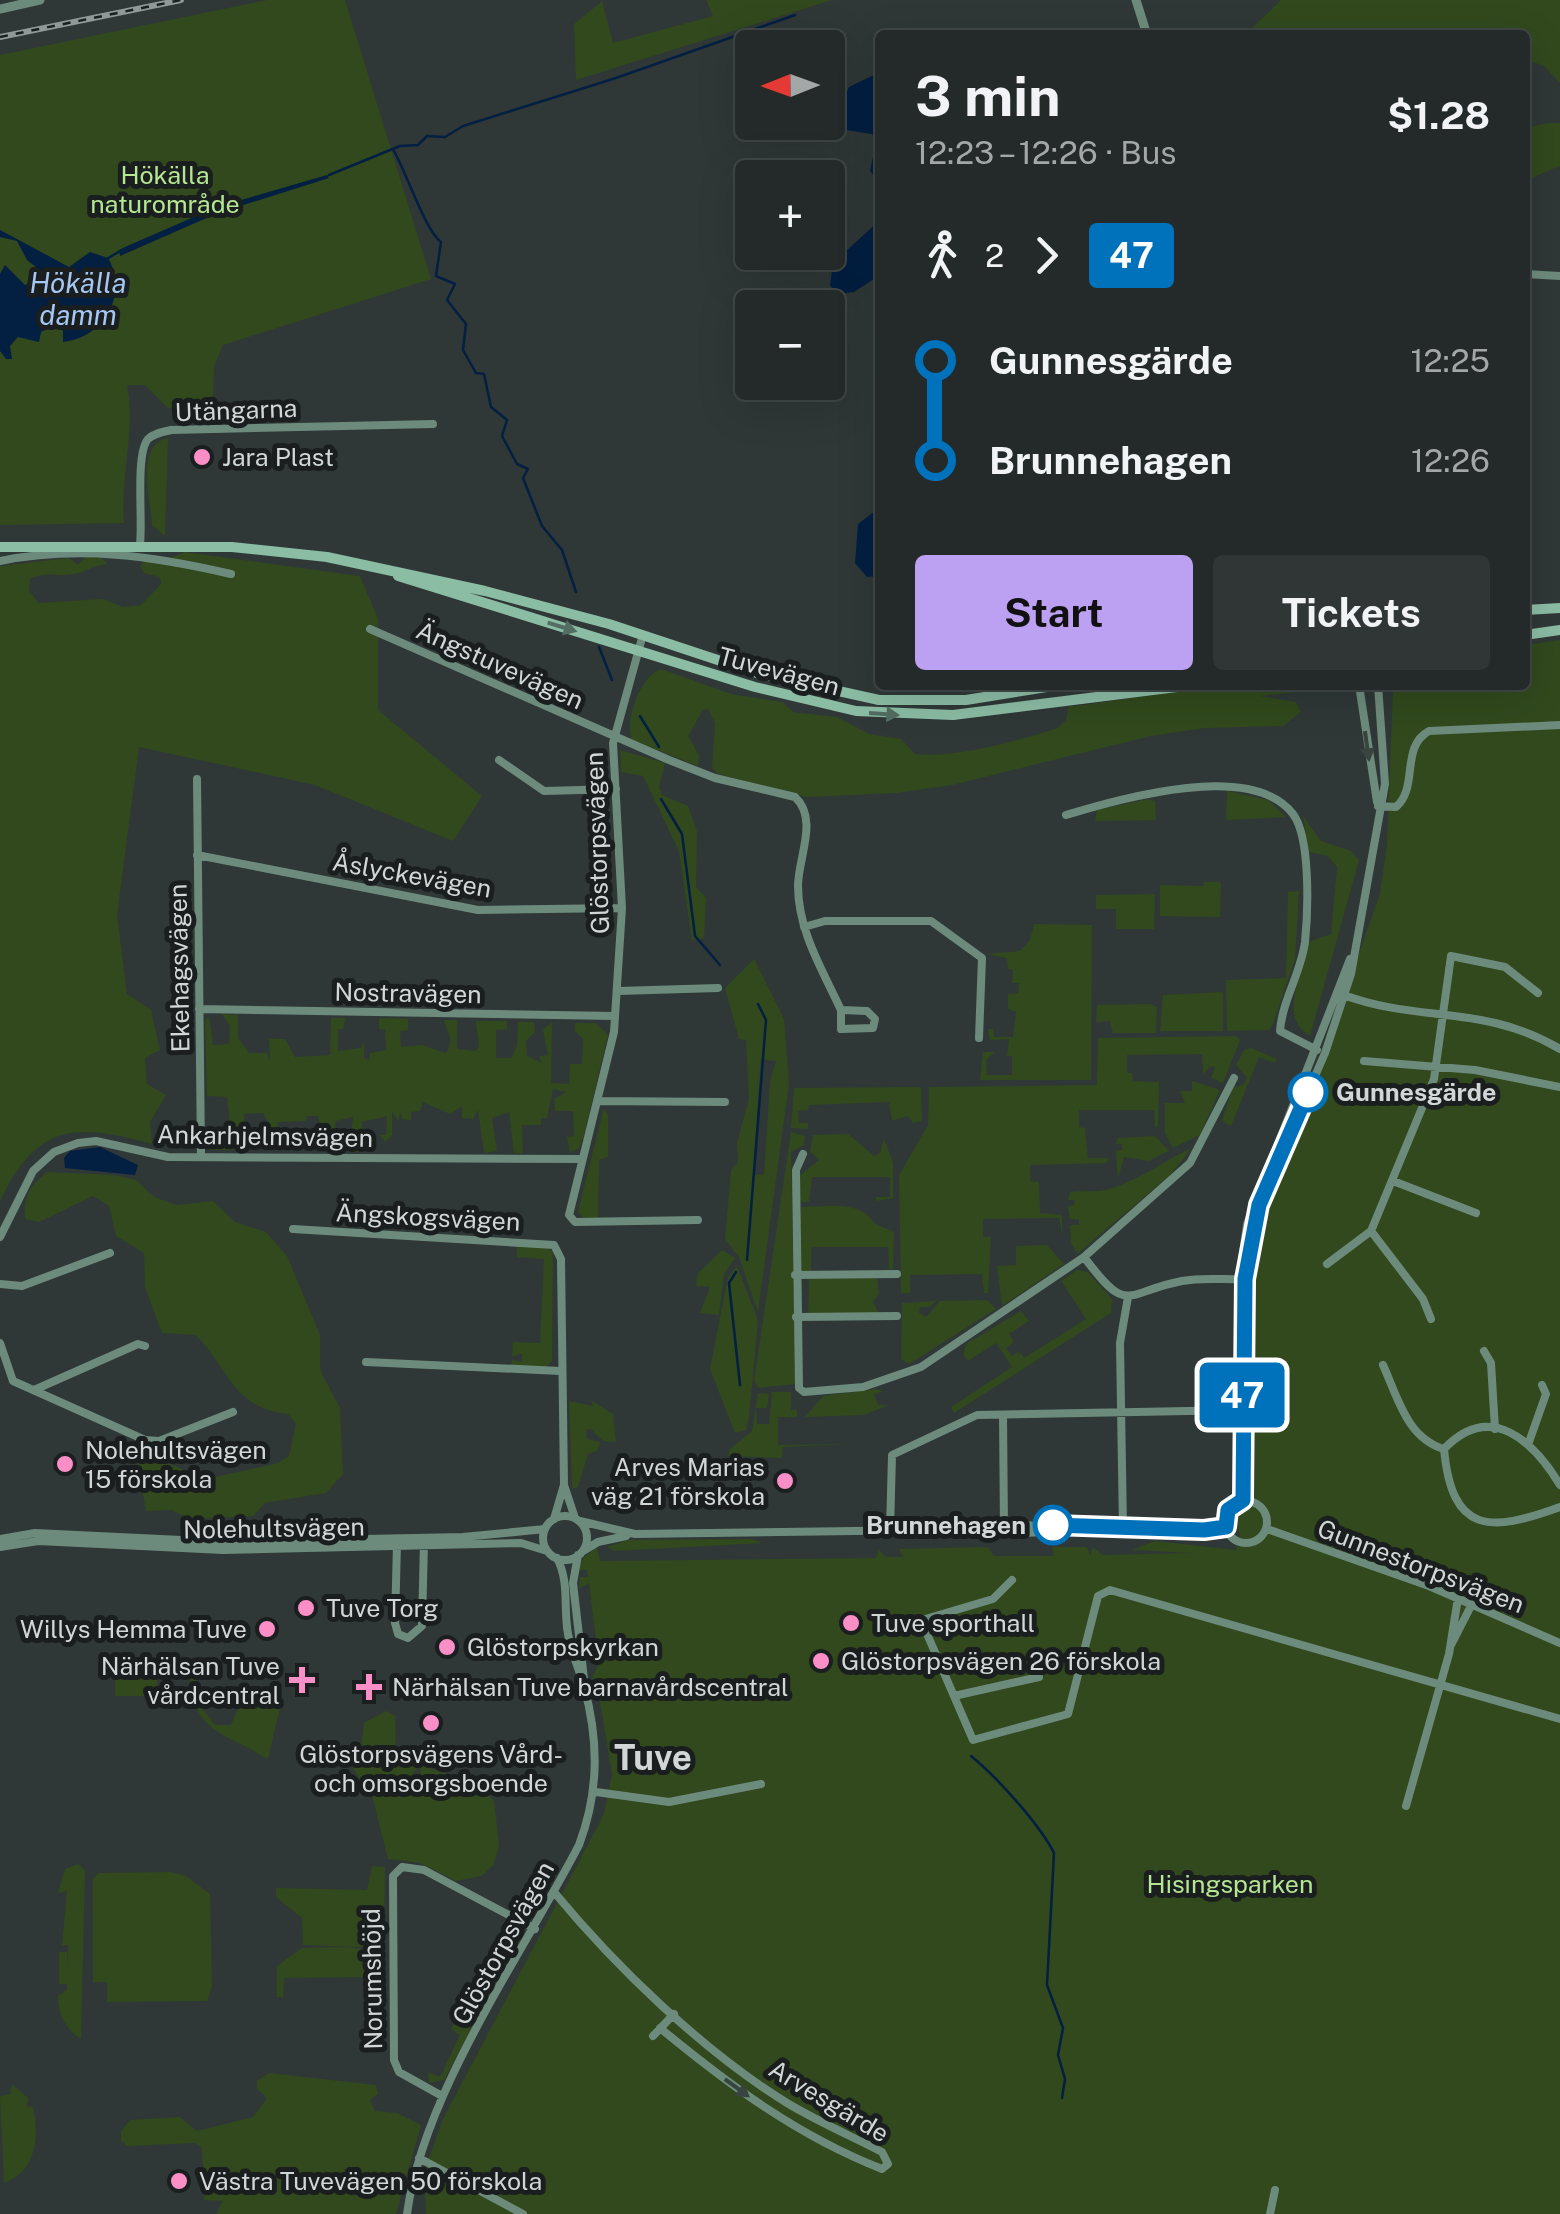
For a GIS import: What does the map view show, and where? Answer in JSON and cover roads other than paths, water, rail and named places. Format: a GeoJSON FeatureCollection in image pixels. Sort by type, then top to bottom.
{"type":"FeatureCollection","features":[{"type":"Feature","properties":{"kind":"main road","name":"Tuvevägen"},"geometry":{"type":"LineString","coordinates":[[0,546],[140,544],[293,552],[567,613],[816,690],[880,700],[966,700],[1029,690]]}},
{"type":"Feature","properties":{"kind":"main road","name":"Tuvevägen"},"geometry":{"type":"LineString","coordinates":[[369,566],[798,699],[880,714],[953,715],[1153,690]]}},
{"type":"Feature","properties":{"kind":"main road"},"geometry":{"type":"LineString","coordinates":[[1530,610],[1560,608]]}},
{"type":"Feature","properties":{"kind":"main road"},"geometry":{"type":"LineString","coordinates":[[1530,633],[1560,630]]}},
{"type":"Feature","properties":{"kind":"street"},"geometry":{"type":"LineString","coordinates":[[0,10],[40,0]]}},
{"type":"Feature","properties":{"kind":"street"},"geometry":{"type":"LineString","coordinates":[[1136,0],[1146,30]]}},
{"type":"Feature","properties":{"kind":"street"},"geometry":{"type":"LineString","coordinates":[[1530,274],[1560,276]]}},
{"type":"Feature","properties":{"kind":"street","name":"Utängarna"},"geometry":{"type":"LineString","coordinates":[[140,544],[142,456],[146,441],[155,434],[171,430],[433,424]]}},
{"type":"Feature","properties":{"kind":"street"},"geometry":{"type":"LineString","coordinates":[[0,562],[53,554],[110,554],[162,558],[231,574]]}},
{"type":"Feature","properties":{"kind":"street","name":"Ängstuvevägen"},"geometry":{"type":"LineString","coordinates":[[370,629],[715,778],[788,794],[802,803],[806,830],[798,887],[804,927]]}},
{"type":"Feature","properties":{"kind":"street","name":"Glöstorpsvägen"},"geometry":{"type":"LineString","coordinates":[[642,638],[614,736],[622,908],[615,1016],[569,1208],[572,1221],[698,1220]]}},
{"type":"Feature","properties":{"kind":"street"},"geometry":{"type":"LineString","coordinates":[[1360,690],[1378,806]]}},
{"type":"Feature","properties":{"kind":"street"},"geometry":{"type":"LineString","coordinates":[[1243,1500],[1245,1279],[1259,1205],[1341,994],[1370,879],[1384,784],[1378,690]]}},
{"type":"Feature","properties":{"kind":"street"},"geometry":{"type":"LineString","coordinates":[[1378,806],[1396,806],[1404,800],[1414,746],[1429,731],[1560,725]]}},
{"type":"Feature","properties":{"kind":"street"},"geometry":{"type":"LineString","coordinates":[[499,760],[544,791],[616,789]]}},
{"type":"Feature","properties":{"kind":"street","name":"Ekehagsvägen"},"geometry":{"type":"LineString","coordinates":[[197,779],[201,1156]]}},
{"type":"Feature","properties":{"kind":"street"},"geometry":{"type":"LineString","coordinates":[[1066,815],[1157,793],[1221,787],[1264,794],[1290,811],[1298,823],[1304,856],[1305,944],[1280,1030],[1317,1050]]}},
{"type":"Feature","properties":{"kind":"street","name":"Åslyckevägen"},"geometry":{"type":"LineString","coordinates":[[197,855],[478,910],[622,908]]}},
{"type":"Feature","properties":{"kind":"street"},"geometry":{"type":"LineString","coordinates":[[841,1010],[867,1011],[875,1020],[873,1028],[841,1029],[841,1010],[804,927],[825,921],[931,921],[982,958],[979,1038]]}},
{"type":"Feature","properties":{"kind":"street"},"geometry":{"type":"LineString","coordinates":[[1328,1264],[1370,1231],[1393,1182],[1435,1067],[1451,956],[1505,966],[1538,993]]}},
{"type":"Feature","properties":{"kind":"street"},"geometry":{"type":"LineString","coordinates":[[618,991],[705,992],[718,988]]}},
{"type":"Feature","properties":{"kind":"street"},"geometry":{"type":"LineString","coordinates":[[1245,1279],[1242,1260],[1254,1200],[1341,994]]}},
{"type":"Feature","properties":{"kind":"street"},"geometry":{"type":"LineString","coordinates":[[1341,994],[1393,1010],[1510,1024],[1560,1049]]}},
{"type":"Feature","properties":{"kind":"street","name":"Nostravägen"},"geometry":{"type":"LineString","coordinates":[[199,1009],[615,1016]]}},
{"type":"Feature","properties":{"kind":"street"},"geometry":{"type":"LineString","coordinates":[[1364,1062],[1495,1073],[1560,1087]]}},
{"type":"Feature","properties":{"kind":"street"},"geometry":{"type":"LineString","coordinates":[[804,1154],[796,1170],[796,1317],[801,1391],[862,1387],[922,1367],[1084,1257],[1190,1162],[1234,1078]]}},
{"type":"Feature","properties":{"kind":"street"},"geometry":{"type":"LineString","coordinates":[[597,1100],[725,1102]]}},
{"type":"Feature","properties":{"kind":"street","name":"Ankarhjelmsvägen"},"geometry":{"type":"LineString","coordinates":[[0,1237],[33,1171],[65,1146],[96,1141],[143,1154],[582,1159]]}},
{"type":"Feature","properties":{"kind":"street"},"geometry":{"type":"LineString","coordinates":[[1393,1182],[1476,1213]]}},
{"type":"Feature","properties":{"kind":"street","name":"Ängskogsvägen"},"geometry":{"type":"LineString","coordinates":[[293,1229],[548,1243],[559,1250],[560,1371]]}},
{"type":"Feature","properties":{"kind":"street"},"geometry":{"type":"LineString","coordinates":[[1370,1231],[1423,1298],[1431,1319]]}},
{"type":"Feature","properties":{"kind":"street"},"geometry":{"type":"LineString","coordinates":[[0,1284],[22,1286],[110,1253]]}},
{"type":"Feature","properties":{"kind":"street"},"geometry":{"type":"LineString","coordinates":[[1084,1257],[1110,1289],[1128,1296],[1143,1296],[1187,1280],[1245,1279]]}},
{"type":"Feature","properties":{"kind":"street"},"geometry":{"type":"LineString","coordinates":[[796,1274],[896,1274]]}},
{"type":"Feature","properties":{"kind":"street"},"geometry":{"type":"LineString","coordinates":[[1123,1529],[1120,1343],[1128,1296]]}},
{"type":"Feature","properties":{"kind":"street"},"geometry":{"type":"LineString","coordinates":[[796,1317],[897,1316]]}},
{"type":"Feature","properties":{"kind":"street"},"geometry":{"type":"LineString","coordinates":[[0,1343],[10,1378],[151,1442],[233,1412]]}},
{"type":"Feature","properties":{"kind":"street"},"geometry":{"type":"LineString","coordinates":[[34,1390],[138,1344],[145,1346]]}},
{"type":"Feature","properties":{"kind":"street"},"geometry":{"type":"LineString","coordinates":[[1484,1352],[1491,1363],[1495,1429]]}},
{"type":"Feature","properties":{"kind":"street"},"geometry":{"type":"LineString","coordinates":[[366,1362],[560,1371],[564,1485],[554,1519],[545,1528],[547,1550],[557,1558],[580,1554],[587,1536],[564,1485]]}},
{"type":"Feature","properties":{"kind":"street"},"geometry":{"type":"LineString","coordinates":[[1383,1365],[1412,1428],[1432,1445],[1444,1448]]}},
{"type":"Feature","properties":{"kind":"street"},"geometry":{"type":"LineString","coordinates":[[1528,1442],[1546,1396],[1542,1386]]}},
{"type":"Feature","properties":{"kind":"street"},"geometry":{"type":"LineString","coordinates":[[890,1531],[890,1462],[894,1453],[974,1415],[1241,1410]]}},
{"type":"Feature","properties":{"kind":"street"},"geometry":{"type":"LineString","coordinates":[[1003,1414],[1004,1529]]}},
{"type":"Feature","properties":{"kind":"street"},"geometry":{"type":"LineString","coordinates":[[1444,1448],[1464,1432],[1495,1429],[1528,1442],[1560,1486]]}},
{"type":"Feature","properties":{"kind":"street"},"geometry":{"type":"LineString","coordinates":[[1444,1448],[1454,1501],[1474,1518],[1516,1522],[1560,1507]]}},
{"type":"Feature","properties":{"kind":"street"},"geometry":{"type":"LineString","coordinates":[[1226,1527],[1228,1510],[1243,1500]]}},
{"type":"Feature","properties":{"kind":"street"},"geometry":{"type":"LineString","coordinates":[[1243,1500],[1264,1509],[1266,1529]]}},
{"type":"Feature","properties":{"kind":"street"},"geometry":{"type":"LineString","coordinates":[[554,1519],[578,1520]]}},
{"type":"Feature","properties":{"kind":"street","name":"Gunnestorpsvägen"},"geometry":{"type":"LineString","coordinates":[[578,1520],[635,1534]]}},
{"type":"Feature","properties":{"kind":"street","name":"Gunnestorpsvägen"},"geometry":{"type":"LineString","coordinates":[[580,1554],[603,1540],[635,1534],[1004,1529],[1017,1533],[1193,1531],[1226,1527],[1243,1543],[1256,1541],[1266,1529],[1458,1598],[1560,1643]]}},
{"type":"Feature","properties":{"kind":"street","name":"Nolehultsvägen"},"geometry":{"type":"LineString","coordinates":[[0,1547],[38,1541],[187,1549],[397,1543],[528,1534],[545,1528]]}},
{"type":"Feature","properties":{"kind":"street","name":"Nolehultsvägen"},"geometry":{"type":"LineString","coordinates":[[0,1539],[36,1533],[203,1542],[397,1543]]}},
{"type":"Feature","properties":{"kind":"street"},"geometry":{"type":"LineString","coordinates":[[397,1543],[396,1627],[403,1637],[413,1637],[422,1626],[424,1542]]}},
{"type":"Feature","properties":{"kind":"street","name":"Nolehultsvägen"},"geometry":{"type":"LineString","coordinates":[[424,1542],[521,1543],[547,1550]]}},
{"type":"Feature","properties":{"kind":"street","name":"Glöstorpsvägen"},"geometry":{"type":"LineString","coordinates":[[407,2214],[419,2158],[442,2096],[579,1845],[596,1792],[594,1748],[572,1583],[580,1554]]}},
{"type":"Feature","properties":{"kind":"street","name":"Glöstorpsvägen"},"geometry":{"type":"LineString","coordinates":[[557,1558],[566,1585],[568,1635],[584,1684]]}},
{"type":"Feature","properties":{"kind":"street"},"geometry":{"type":"LineString","coordinates":[[1012,1580],[993,1599],[916,1622],[973,1740],[1068,1714],[1098,1596],[1106,1590],[1560,1720]]}},
{"type":"Feature","properties":{"kind":"street"},"geometry":{"type":"LineString","coordinates":[[1406,1806],[1452,1644],[1458,1598]]}},
{"type":"Feature","properties":{"kind":"street"},"geometry":{"type":"LineString","coordinates":[[1452,1644],[1472,1604]]}},
{"type":"Feature","properties":{"kind":"street"},"geometry":{"type":"LineString","coordinates":[[954,1696],[1038,1677]]}},
{"type":"Feature","properties":{"kind":"street"},"geometry":{"type":"LineString","coordinates":[[596,1792],[669,1802],[761,1784]]}},
{"type":"Feature","properties":{"kind":"street","name":"Norumshöjd"},"geometry":{"type":"LineString","coordinates":[[442,2096],[400,2072],[394,2060],[393,1876],[402,1867],[424,1870],[535,1929]]}},
{"type":"Feature","properties":{"kind":"street","name":"Arvesgärde"},"geometry":{"type":"LineString","coordinates":[[554,1892],[674,2014],[758,2083],[882,2152],[888,2164],[882,2169],[849,2156],[790,2125],[656,2032],[674,2014]]}},
{"type":"Feature","properties":{"kind":"street"},"geometry":{"type":"LineString","coordinates":[[419,2158],[523,2214]]}},
{"type":"Feature","properties":{"kind":"street"},"geometry":{"type":"LineString","coordinates":[[1270,2214],[1275,2190]]}},
{"type":"Feature","properties":{"kind":"water"},"geometry":{"type":"Polygon","coordinates":[[[875,74],[875,140],[872,134],[846,130],[845,96],[849,87],[875,74]]]}},
{"type":"Feature","properties":{"kind":"water"},"geometry":{"type":"Polygon","coordinates":[[[875,147],[875,177],[870,171],[875,147]]]}},
{"type":"Feature","properties":{"kind":"water"},"geometry":{"type":"Polygon","coordinates":[[[327,175],[329,178],[218,213],[120,256],[119,250],[217,207],[327,175]]]}},
{"type":"Feature","properties":{"kind":"water"},"geometry":{"type":"Polygon","coordinates":[[[875,225],[875,278],[854,292],[833,290],[830,285],[832,270],[845,270],[845,252],[875,225]]]}},
{"type":"Feature","properties":{"kind":"water","name":"Hökälla damm"},"geometry":{"type":"Polygon","coordinates":[[[0,230],[69,267],[90,252],[108,258],[116,286],[109,312],[101,323],[78,339],[63,342],[63,331],[55,325],[41,332],[39,342],[18,337],[10,346],[12,359],[6,359],[0,351],[0,274],[5,265],[25,285],[46,275],[27,260],[17,241],[0,237],[0,230]]]}},
{"type":"Feature","properties":{"kind":"water"},"geometry":{"type":"Polygon","coordinates":[[[875,511],[875,576],[867,577],[855,563],[858,524],[875,511]]]}},
{"type":"Feature","properties":{"kind":"water"},"geometry":{"type":"Polygon","coordinates":[[[100,1147],[138,1165],[135,1175],[65,1168],[64,1158],[70,1151],[100,1147]]]}},
{"type":"Feature","properties":{"kind":"waterway"},"geometry":{"type":"LineString","coordinates":[[329,175],[400,146],[418,145],[427,136],[445,137],[463,126],[795,15]]}},
{"type":"Feature","properties":{"kind":"waterway"},"geometry":{"type":"LineString","coordinates":[[394,151],[423,214],[441,242],[436,276],[455,284],[447,300],[466,324],[463,350],[476,373],[484,374],[491,407],[507,420],[502,436],[517,464],[528,469],[523,478],[542,526],[562,550],[576,592]]}},
{"type":"Feature","properties":{"kind":"waterway"},"geometry":{"type":"LineString","coordinates":[[105,260],[120,251]]}},
{"type":"Feature","properties":{"kind":"waterway"},"geometry":{"type":"LineString","coordinates":[[599,647],[612,680]]}},
{"type":"Feature","properties":{"kind":"waterway"},"geometry":{"type":"LineString","coordinates":[[640,716],[659,747]]}},
{"type":"Feature","properties":{"kind":"waterway"},"geometry":{"type":"LineString","coordinates":[[661,799],[682,834],[695,936],[720,965]]}},
{"type":"Feature","properties":{"kind":"waterway"},"geometry":{"type":"LineString","coordinates":[[747,1260],[766,1020],[758,1004]]}},
{"type":"Feature","properties":{"kind":"waterway"},"geometry":{"type":"LineString","coordinates":[[736,1272],[729,1283],[740,1385]]}},
{"type":"Feature","properties":{"kind":"waterway"},"geometry":{"type":"LineString","coordinates":[[971,1756],[1017,1802],[1054,1853],[1047,1985],[1063,2028],[1058,2055],[1065,2079],[1062,2098]]}},
{"type":"Feature","properties":{"kind":"railway"},"geometry":{"type":"LineString","coordinates":[[0,37],[181,0]]}},
{"type":"Feature","properties":{"kind":"place","name":"Jara Plast"},"geometry":{"type":"Point","coordinates":[202,457]}},
{"type":"Feature","properties":{"kind":"place","name":"Gunnesgärde"},"geometry":{"type":"Point","coordinates":[1308,1092]}},
{"type":"Feature","properties":{"kind":"place","name":"Nolehultsvägen 15 förskola"},"geometry":{"type":"Point","coordinates":[65,1464]}},
{"type":"Feature","properties":{"kind":"place","name":"Arves Marias väg 21 förskola"},"geometry":{"type":"Point","coordinates":[785,1481]}},
{"type":"Feature","properties":{"kind":"place","name":"Brunnehagen"},"geometry":{"type":"Point","coordinates":[1053,1525]}},
{"type":"Feature","properties":{"kind":"place","name":"Tuve Torg"},"geometry":{"type":"Point","coordinates":[306,1608]}},
{"type":"Feature","properties":{"kind":"place","name":"Tuve sporthall"},"geometry":{"type":"Point","coordinates":[851,1623]}},
{"type":"Feature","properties":{"kind":"place","name":"Willys Hemma Tuve"},"geometry":{"type":"Point","coordinates":[267,1629]}},
{"type":"Feature","properties":{"kind":"place","name":"Glöstorpskyrkan"},"geometry":{"type":"Point","coordinates":[447,1647]}},
{"type":"Feature","properties":{"kind":"place","name":"Glöstorpsvägen 26 förskola"},"geometry":{"type":"Point","coordinates":[821,1661]}},
{"type":"Feature","properties":{"kind":"place","name":"Närhälsan Tuve vårdcentral"},"geometry":{"type":"Point","coordinates":[302,1680]}},
{"type":"Feature","properties":{"kind":"place","name":"Närhälsan Tuve barnavårdscentral"},"geometry":{"type":"Point","coordinates":[369,1687]}},
{"type":"Feature","properties":{"kind":"place","name":"Glöstorpsvägens Vård- och omsorgsboende"},"geometry":{"type":"Point","coordinates":[431,1723]}},
{"type":"Feature","properties":{"kind":"place","name":"Västra Tuvevägen 50 förskola"},"geometry":{"type":"Point","coordinates":[179,2181]}},
{"type":"Feature","properties":{"kind":"district","name":"Tuve"},"geometry":{"type":"Point","coordinates":[653,1758]}},
{"type":"Feature","properties":{"kind":"park label","name":"Hökälla naturområde"},"geometry":{"type":"Point","coordinates":[165,190]}},
{"type":"Feature","properties":{"kind":"park label","name":"Hisingsparken"},"geometry":{"type":"Point","coordinates":[1230,1884]}}]}
